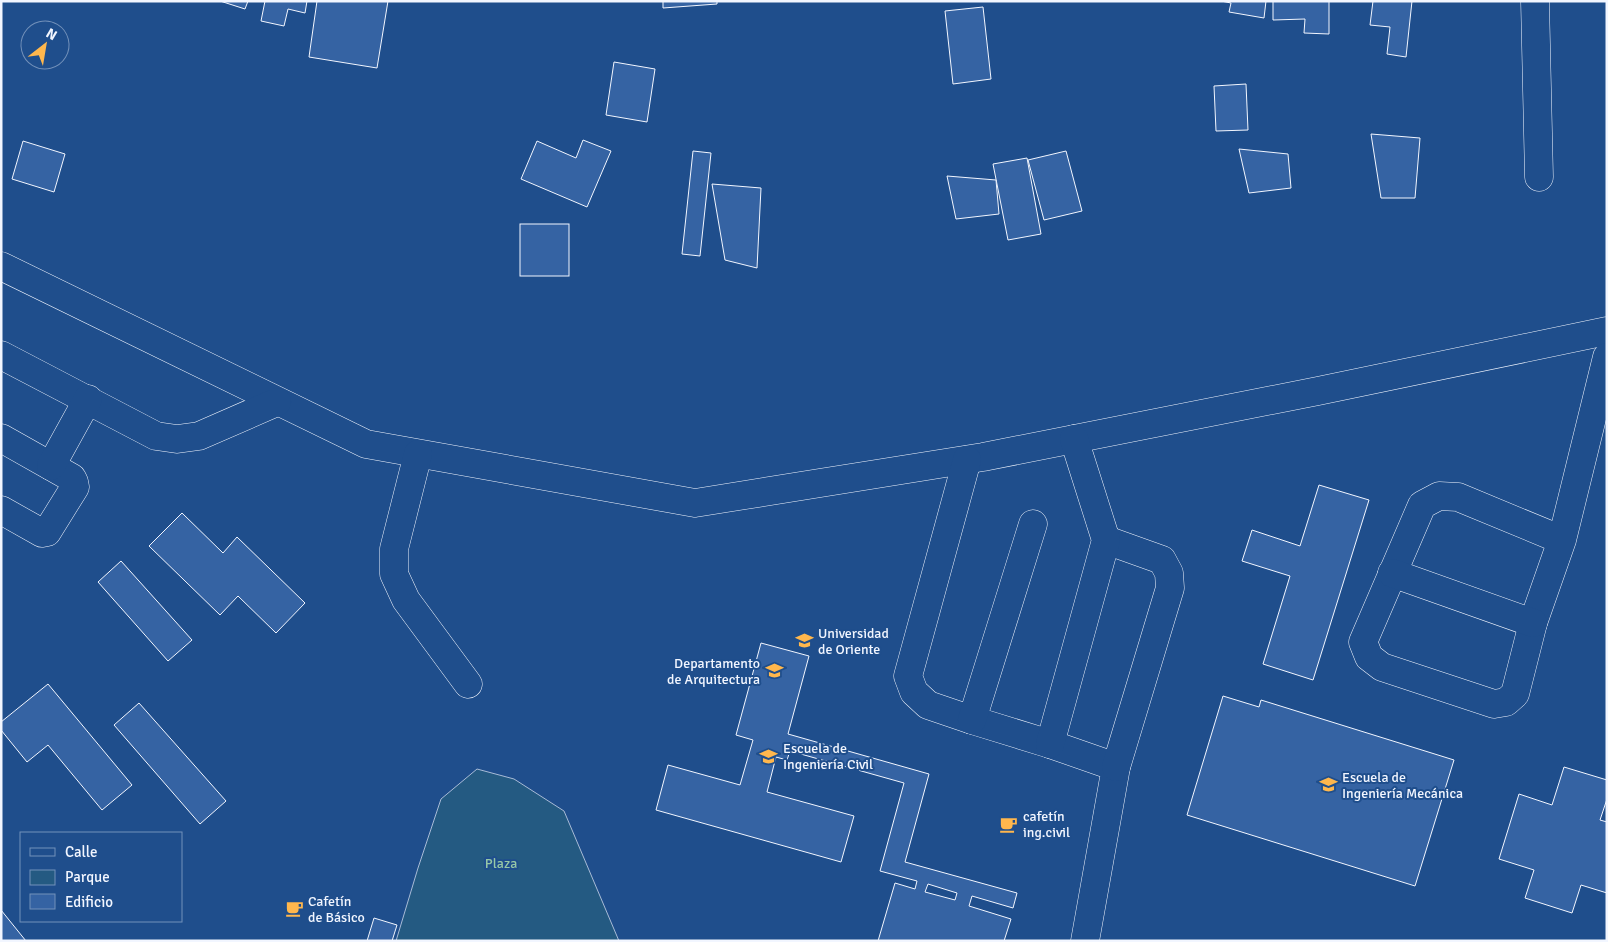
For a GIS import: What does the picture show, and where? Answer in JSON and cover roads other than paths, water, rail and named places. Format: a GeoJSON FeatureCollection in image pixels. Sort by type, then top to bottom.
{"type":"FeatureCollection","features":[{"type":"Feature","properties":{"kind":"street"},"geometry":{"type":"LineString","coordinates":[[1535,1],[1538,177]]}},
{"type":"Feature","properties":{"kind":"street"},"geometry":{"type":"LineString","coordinates":[[1,266],[366,444],[695,503],[967,460],[1318,391],[1607,331]]}},
{"type":"Feature","properties":{"kind":"street"},"geometry":{"type":"LineString","coordinates":[[1,355],[156,436],[177,439],[199,436],[277,402]]}},
{"type":"Feature","properties":{"kind":"street"},"geometry":{"type":"LineString","coordinates":[[1562,540],[1458,497],[1439,496],[1422,504],[1363,642],[1369,657],[1382,667],[1494,704],[1506,702],[1515,694],[1533,623],[1562,540],[1607,357]]}},
{"type":"Feature","properties":{"kind":"street"},"geometry":{"type":"LineString","coordinates":[[51,466],[88,399]]}},
{"type":"Feature","properties":{"kind":"street"},"geometry":{"type":"LineString","coordinates":[[1,438],[72,478],[75,487],[47,532],[42,533],[1,510]]}},
{"type":"Feature","properties":{"kind":"street"},"geometry":{"type":"LineString","coordinates":[[1050,744],[1106,540],[1074,439]]}},
{"type":"Feature","properties":{"kind":"street"},"geometry":{"type":"LineString","coordinates":[[418,454],[394,549],[394,574],[406,600],[468,684]]}},
{"type":"Feature","properties":{"kind":"street"},"geometry":{"type":"LineString","coordinates":[[967,460],[908,676],[914,692],[928,705],[1116,767]]}},
{"type":"Feature","properties":{"kind":"street"},"geometry":{"type":"LineString","coordinates":[[972,720],[1032,524]]}},
{"type":"Feature","properties":{"kind":"street"},"geometry":{"type":"LineString","coordinates":[[1085,941],[1116,767],[1170,588],[1169,573],[1162,560],[1106,540]]}},
{"type":"Feature","properties":{"kind":"street"},"geometry":{"type":"LineString","coordinates":[[1392,573],[1533,623]]}},
{"type":"Feature","properties":{"kind":"place","name":"Universidad de Oriente"},"geometry":{"type":"Point","coordinates":[804,641]}},
{"type":"Feature","properties":{"kind":"place","name":"Departamento de Arquitectura"},"geometry":{"type":"Point","coordinates":[774,671]}},
{"type":"Feature","properties":{"kind":"place","name":"Escuela de Ingeniería Civil"},"geometry":{"type":"Point","coordinates":[769,756]}},
{"type":"Feature","properties":{"kind":"place","name":"Escuela de Ingeniería Mecánica"},"geometry":{"type":"Point","coordinates":[1328,785]}},
{"type":"Feature","properties":{"kind":"place","name":"cafetín ing.civil"},"geometry":{"type":"Point","coordinates":[1009,824]}},
{"type":"Feature","properties":{"kind":"place","name":"Cafetín de Básico"},"geometry":{"type":"Point","coordinates":[294,909]}},
{"type":"Feature","properties":{"kind":"park label","name":"Plaza"},"geometry":{"type":"Point","coordinates":[501,863]}}]}
